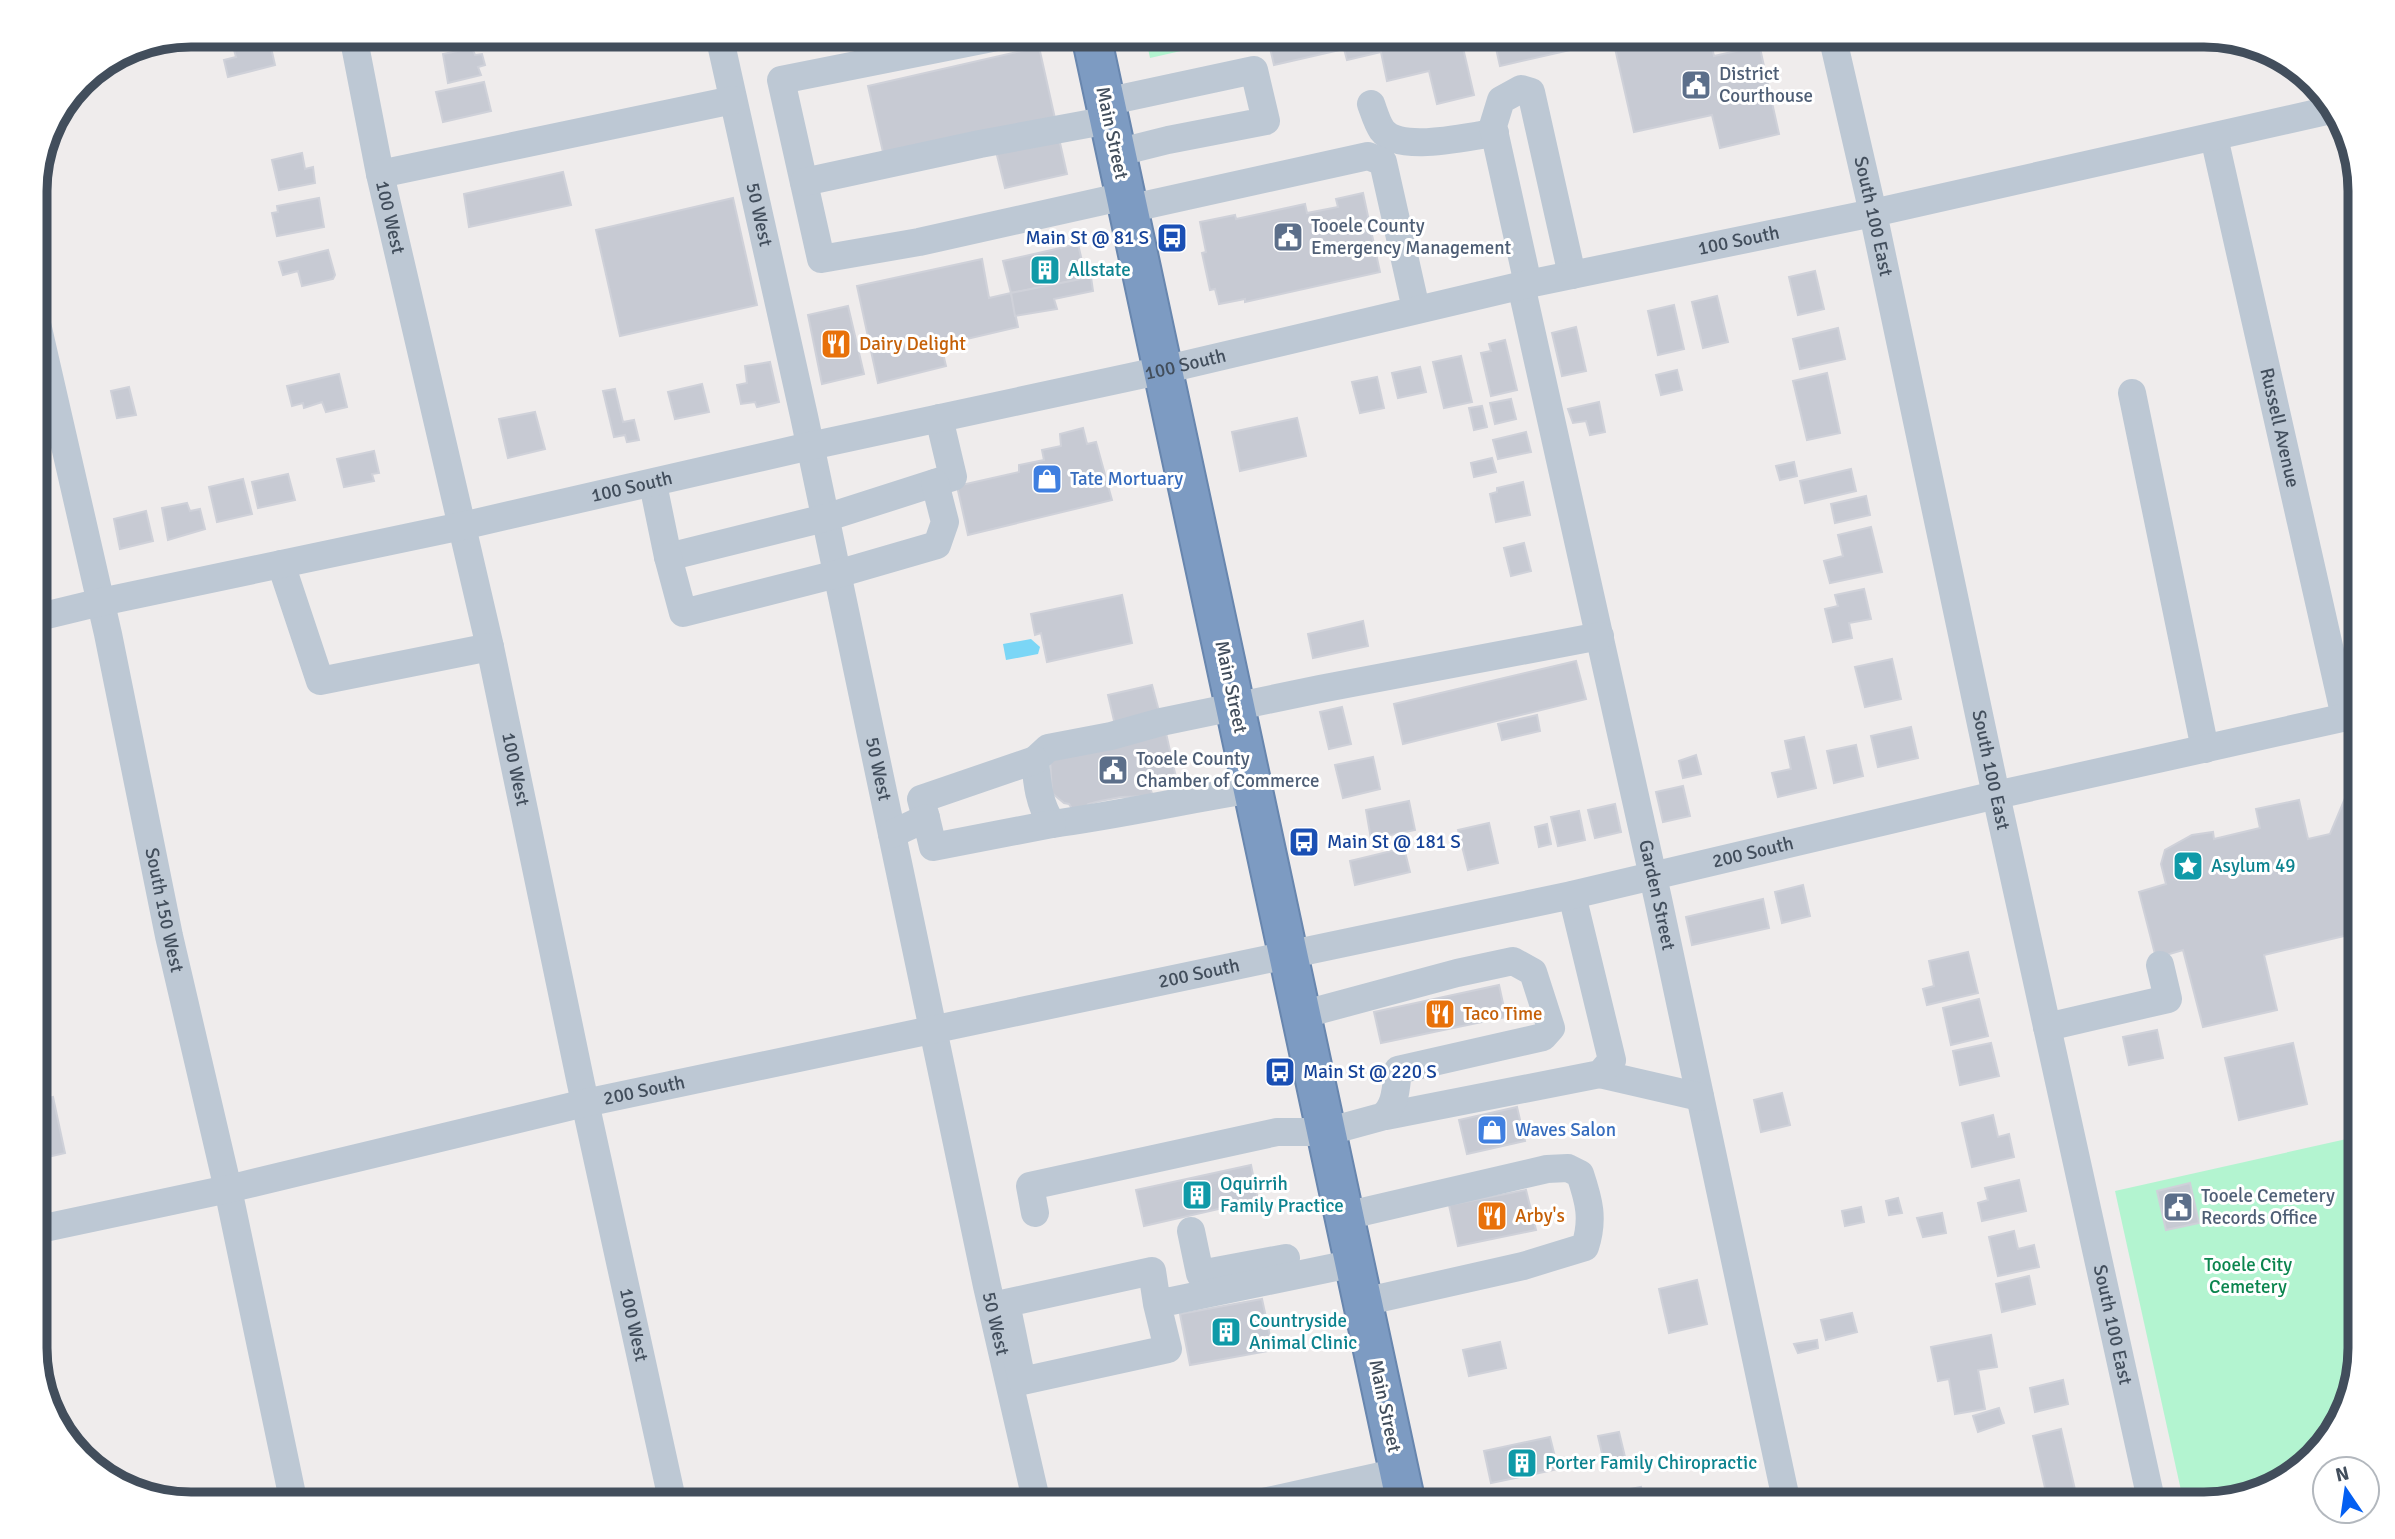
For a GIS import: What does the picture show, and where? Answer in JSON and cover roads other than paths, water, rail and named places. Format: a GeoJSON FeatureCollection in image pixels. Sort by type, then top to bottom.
{"type":"FeatureCollection","features":[{"type":"Feature","properties":{"kind":"highway","name":"Main Street"},"geometry":{"type":"LineString","coordinates":[[1094,48],[1403,1488]]}},
{"type":"Feature","properties":{"kind":"street","name":"South 100 East"},"geometry":{"type":"LineString","coordinates":[[1835,47],[2149,1492]]}},
{"type":"Feature","properties":{"kind":"street","name":"100 West"},"geometry":{"type":"LineString","coordinates":[[356,48],[380,174],[489,647],[670,1492]]}},
{"type":"Feature","properties":{"kind":"street","name":"50 West"},"geometry":{"type":"LineString","coordinates":[[722,48],[810,446],[987,1286],[1034,1492]]}},
{"type":"Feature","properties":{"kind":"street"},"geometry":{"type":"LineString","coordinates":[[944,48],[781,80],[821,260],[1368,156],[1383,162],[1416,309]]}},
{"type":"Feature","properties":{"kind":"street"},"geometry":{"type":"LineString","coordinates":[[804,182],[980,144],[1110,125],[1254,70],[1266,121],[1168,140],[1110,125]]}},
{"type":"Feature","properties":{"kind":"street"},"geometry":{"type":"LineString","coordinates":[[1371,104],[1382,131],[1397,141],[1415,143],[1495,133],[1493,126],[1502,100],[1521,89],[1531,92],[1572,275]]}},
{"type":"Feature","properties":{"kind":"street"},"geometry":{"type":"LineString","coordinates":[[380,174],[733,100]]}},
{"type":"Feature","properties":{"kind":"street","name":"100 South"},"geometry":{"type":"LineString","coordinates":[[48,615],[1163,370],[1524,284],[1873,213],[2323,112]]}},
{"type":"Feature","properties":{"kind":"street","name":"Garden Street"},"geometry":{"type":"LineString","coordinates":[[1495,133],[1524,284],[1784,1492]]}},
{"type":"Feature","properties":{"kind":"street","name":"Russell Avenue"},"geometry":{"type":"LineString","coordinates":[[2214,137],[2348,695]]}},
{"type":"Feature","properties":{"kind":"street","name":"South 150 West"},"geometry":{"type":"LineString","coordinates":[[48,372],[101,602],[169,936],[228,1189],[291,1492]]}},
{"type":"Feature","properties":{"kind":"street"},"geometry":{"type":"LineString","coordinates":[[2132,393],[2205,749]]}},
{"type":"Feature","properties":{"kind":"street"},"geometry":{"type":"LineString","coordinates":[[668,557],[825,518],[953,477],[939,418]]}},
{"type":"Feature","properties":{"kind":"street"},"geometry":{"type":"LineString","coordinates":[[653,484],[683,613],[837,574],[937,545],[945,522],[935,483]]}},
{"type":"Feature","properties":{"kind":"street"},"geometry":{"type":"LineString","coordinates":[[281,564],[320,681],[489,647]]}},
{"type":"Feature","properties":{"kind":"street"},"geometry":{"type":"LineString","coordinates":[[1253,789],[933,847],[921,799],[1035,760],[1048,748],[1333,686],[1600,636]]}},
{"type":"Feature","properties":{"kind":"street","name":"200 South"},"geometry":{"type":"LineString","coordinates":[[48,1227],[228,1189],[585,1103],[1572,895],[1996,795],[2348,717]]}},
{"type":"Feature","properties":{"kind":"street"},"geometry":{"type":"LineString","coordinates":[[1035,760],[1042,810],[1052,824]]}},
{"type":"Feature","properties":{"kind":"street"},"geometry":{"type":"LineString","coordinates":[[892,834],[926,818]]}},
{"type":"Feature","properties":{"kind":"street"},"geometry":{"type":"LineString","coordinates":[[1572,895],[1612,1060],[1600,1074]]}},
{"type":"Feature","properties":{"kind":"street"},"geometry":{"type":"LineString","coordinates":[[1301,1015],[1457,972],[1513,961],[1532,972],[1551,1028],[1544,1037],[1398,1070],[1392,1106],[1386,1115]]}},
{"type":"Feature","properties":{"kind":"street"},"geometry":{"type":"LineString","coordinates":[[2047,1027],[2168,999],[2160,965]]}},
{"type":"Feature","properties":{"kind":"street"},"geometry":{"type":"LineString","coordinates":[[1035,1213],[1030,1186],[1277,1132],[1326,1132],[1386,1115],[1600,1074],[1700,1097]]}},
{"type":"Feature","properties":{"kind":"street"},"geometry":{"type":"LineString","coordinates":[[1157,1304],[1350,1242],[1547,1169],[1568,1168],[1580,1174],[1588,1198],[1591,1227],[1585,1247],[1523,1266],[1363,1302]]}},
{"type":"Feature","properties":{"kind":"street"},"geometry":{"type":"LineString","coordinates":[[1191,1231],[1200,1274],[1350,1242]]}},
{"type":"Feature","properties":{"kind":"street"},"geometry":{"type":"LineString","coordinates":[[1152,1270],[1157,1304],[1168,1349],[1022,1381],[1006,1303],[1152,1270]]}},
{"type":"Feature","properties":{"kind":"street"},"geometry":{"type":"LineString","coordinates":[[1366,1492],[1403,1488]]}},
{"type":"Feature","properties":{"kind":"water"},"geometry":{"type":"Polygon","coordinates":[[[1031,639],[1040,647],[1038,654],[1006,660],[1003,644],[1031,639]]]}},
{"type":"Feature","properties":{"kind":"place","name":"District Courthouse"},"geometry":{"type":"Point","coordinates":[1696,85]}},
{"type":"Feature","properties":{"kind":"place","name":"Tooele County Emergency Management"},"geometry":{"type":"Point","coordinates":[1288,237]}},
{"type":"Feature","properties":{"kind":"place","name":"Main St @ 81 S"},"geometry":{"type":"Point","coordinates":[1172,238]}},
{"type":"Feature","properties":{"kind":"place","name":"Allstate"},"geometry":{"type":"Point","coordinates":[1045,270]}},
{"type":"Feature","properties":{"kind":"place","name":"Dairy Delight"},"geometry":{"type":"Point","coordinates":[836,344]}},
{"type":"Feature","properties":{"kind":"place","name":"Tate Mortuary"},"geometry":{"type":"Point","coordinates":[1047,479]}},
{"type":"Feature","properties":{"kind":"place","name":"Tooele County Chamber of Commerce"},"geometry":{"type":"Point","coordinates":[1113,770]}},
{"type":"Feature","properties":{"kind":"place","name":"Main St @ 181 S"},"geometry":{"type":"Point","coordinates":[1304,842]}},
{"type":"Feature","properties":{"kind":"place","name":"Asylum 49"},"geometry":{"type":"Point","coordinates":[2188,866]}},
{"type":"Feature","properties":{"kind":"place","name":"Taco Time"},"geometry":{"type":"Point","coordinates":[1440,1014]}},
{"type":"Feature","properties":{"kind":"place","name":"Main St @ 220 S"},"geometry":{"type":"Point","coordinates":[1280,1072]}},
{"type":"Feature","properties":{"kind":"place","name":"Waves Salon"},"geometry":{"type":"Point","coordinates":[1492,1130]}},
{"type":"Feature","properties":{"kind":"place","name":"Oquirrih Family Practice"},"geometry":{"type":"Point","coordinates":[1197,1195]}},
{"type":"Feature","properties":{"kind":"place","name":"Tooele Cemetery Records Office"},"geometry":{"type":"Point","coordinates":[2178,1207]}},
{"type":"Feature","properties":{"kind":"place","name":"Arby's"},"geometry":{"type":"Point","coordinates":[1492,1216]}},
{"type":"Feature","properties":{"kind":"place","name":"Countryside Animal Clinic"},"geometry":{"type":"Point","coordinates":[1226,1332]}},
{"type":"Feature","properties":{"kind":"place","name":"Porter Family Chiropractic"},"geometry":{"type":"Point","coordinates":[1522,1463]}},
{"type":"Feature","properties":{"kind":"park label","name":"Tooele City Cemetery"},"geometry":{"type":"Point","coordinates":[2248,1276]}}]}
